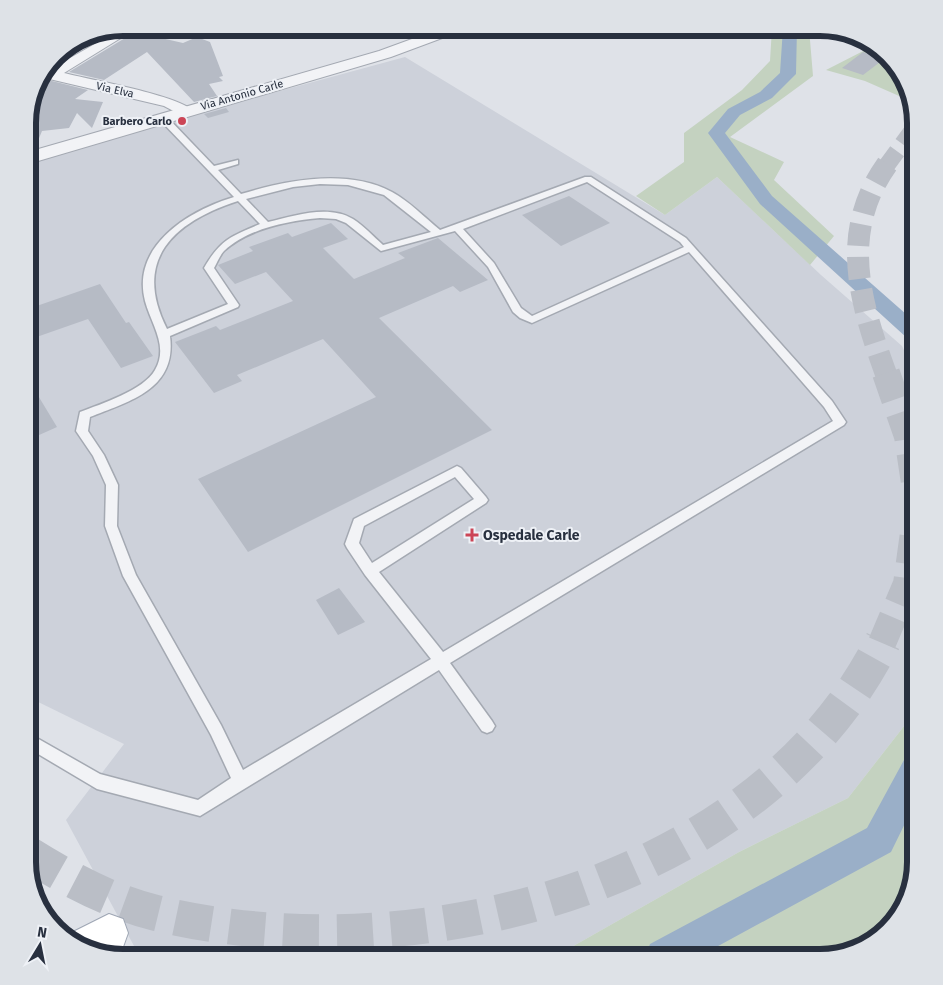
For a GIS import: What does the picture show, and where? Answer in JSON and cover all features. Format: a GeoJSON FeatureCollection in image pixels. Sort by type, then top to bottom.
{"type":"FeatureCollection","features":[{"type":"Feature","properties":{"kind":"street","name":"Via Antonio Carle"},"geometry":{"type":"LineString","coordinates":[[36,156],[385,54],[433,36]]}},
{"type":"Feature","properties":{"kind":"street"},"geometry":{"type":"LineString","coordinates":[[54,70],[114,37]]}},
{"type":"Feature","properties":{"kind":"street","name":"Via Elva"},"geometry":{"type":"LineString","coordinates":[[51,75],[169,103],[186,112]]}},
{"type":"Feature","properties":{"kind":"lane"},"geometry":{"type":"LineString","coordinates":[[163,118],[214,169],[266,226]]}},
{"type":"Feature","properties":{"kind":"lane"},"geometry":{"type":"LineString","coordinates":[[214,169],[235,162]]}},
{"type":"Feature","properties":{"kind":"lane"},"geometry":{"type":"LineString","coordinates":[[36,745],[97,781],[200,808],[240,781],[840,422],[828,404],[683,240],[588,179],[457,228],[381,248],[353,224],[336,216],[298,217],[266,226],[240,236],[219,250],[209,268],[234,305],[164,334]]}},
{"type":"Feature","properties":{"kind":"lane"},"geometry":{"type":"LineString","coordinates":[[240,781],[216,730],[130,576],[111,526],[112,485],[98,455],[82,431],[84,416],[129,396],[159,374],[166,346],[164,334],[154,315],[148,292],[150,268],[160,245],[207,210],[240,197],[301,182],[344,182],[389,194],[438,233]]}},
{"type":"Feature","properties":{"kind":"lane"},"geometry":{"type":"LineString","coordinates":[[457,228],[493,267],[506,296],[524,318],[532,320],[690,248]]}},
{"type":"Feature","properties":{"kind":"lane"},"geometry":{"type":"LineString","coordinates":[[370,571],[482,500],[457,471],[359,523],[352,544],[370,571],[441,661],[487,726]]}},
{"type":"Feature","properties":{"kind":"shaded area","name":"Ospedale Carle"},"geometry":{"type":"Polygon","coordinates":[[[405,57],[665,215],[717,177],[821,275],[902,346],[907,356],[907,722],[848,798],[739,852],[568,949],[136,949],[66,820],[124,744],[36,701],[36,162],[225,106],[405,57]]]}},
{"type":"Feature","properties":{"kind":"green space"},"geometry":{"type":"Polygon","coordinates":[[[772,36],[810,36],[813,76],[730,137],[784,162],[774,180],[834,236],[810,265],[717,177],[665,215],[636,196],[684,162],[684,133],[742,90],[770,61],[772,36]]]}},
{"type":"Feature","properties":{"kind":"green space"},"geometry":{"type":"Polygon","coordinates":[[[866,50],[885,66],[895,80],[903,98],[865,81],[826,70],[866,50]]]}},
{"type":"Feature","properties":{"kind":"green space"},"geometry":{"type":"Polygon","coordinates":[[[907,722],[907,862],[904,884],[898,900],[889,915],[863,937],[848,944],[820,949],[568,949],[739,852],[848,798],[907,722]]]}},
{"type":"Feature","properties":{"kind":"building"},"geometry":{"type":"Polygon","coordinates":[[[128,36],[152,36],[183,43],[197,37],[210,42],[223,76],[219,77],[223,81],[209,84],[217,96],[194,102],[147,52],[104,80],[69,72],[128,36]]]}},
{"type":"Feature","properties":{"kind":"building"},"geometry":{"type":"Polygon","coordinates":[[[98,40],[65,59],[80,48],[98,40]]]}},
{"type":"Feature","properties":{"kind":"building"},"geometry":{"type":"Polygon","coordinates":[[[863,52],[875,56],[881,62],[863,75],[842,68],[863,52]]]}},
{"type":"Feature","properties":{"kind":"building"},"geometry":{"type":"Polygon","coordinates":[[[48,80],[88,90],[75,99],[103,102],[92,128],[77,113],[69,128],[42,131],[36,146],[36,118],[39,101],[48,80]]]}},
{"type":"Feature","properties":{"kind":"building"},"geometry":{"type":"Polygon","coordinates":[[[226,108],[229,112],[208,118],[204,114],[226,108]]]}},
{"type":"Feature","properties":{"kind":"building"},"geometry":{"type":"Polygon","coordinates":[[[569,196],[610,223],[561,246],[522,215],[569,196]]]}},
{"type":"Feature","properties":{"kind":"building"},"geometry":{"type":"Polygon","coordinates":[[[331,223],[348,239],[323,248],[354,279],[405,258],[398,253],[438,238],[488,280],[460,292],[453,286],[379,318],[492,430],[248,552],[198,479],[376,397],[323,339],[237,375],[242,381],[214,393],[175,342],[216,326],[220,330],[293,301],[266,272],[235,284],[218,265],[253,251],[249,247],[288,233],[292,237],[331,223]]]}},
{"type":"Feature","properties":{"kind":"building"},"geometry":{"type":"Polygon","coordinates":[[[100,284],[126,323],[129,322],[153,356],[121,368],[88,319],[36,337],[36,306],[100,284]]]}},
{"type":"Feature","properties":{"kind":"building"},"geometry":{"type":"Polygon","coordinates":[[[36,392],[57,427],[36,436],[36,392]]]}},
{"type":"Feature","properties":{"kind":"building"},"geometry":{"type":"Polygon","coordinates":[[[339,588],[365,622],[338,635],[316,600],[339,588]]]}},
{"type":"Feature","properties":{"kind":"waterway"},"geometry":{"type":"LineString","coordinates":[[790,36],[788,74],[766,95],[734,112],[716,133],[766,200],[907,326]]}},
{"type":"Feature","properties":{"kind":"waterway"},"geometry":{"type":"LineString","coordinates":[[678,949],[879,840],[907,786]]}},
{"type":"Feature","properties":{"kind":"tunnel"},"geometry":{"type":"LineString","coordinates":[[887,165],[907,138]]}},
{"type":"Feature","properties":{"kind":"tunnel"},"geometry":{"type":"LineString","coordinates":[[886,374],[868,320],[858,267],[863,215],[872,189],[888,163]]}},
{"type":"Feature","properties":{"kind":"tunnel"},"geometry":{"type":"LineString","coordinates":[[886,373],[907,433]]}},
{"type":"Feature","properties":{"kind":"tunnel"},"geometry":{"type":"LineString","coordinates":[[883,642],[907,584]]}},
{"type":"Feature","properties":{"kind":"tunnel"},"geometry":{"type":"LineString","coordinates":[[36,859],[90,889],[123,903],[156,913],[255,929],[359,932],[465,920],[568,893],[665,852],[753,797],[827,726],[883,642]]}},
{"type":"Feature","properties":{"kind":"place","name":"Barbero Carlo"},"geometry":{"type":"Point","coordinates":[182,121]}},
{"type":"Feature","properties":{"kind":"place","name":"Ospedale Carle"},"geometry":{"type":"Point","coordinates":[472,535]}}]}
